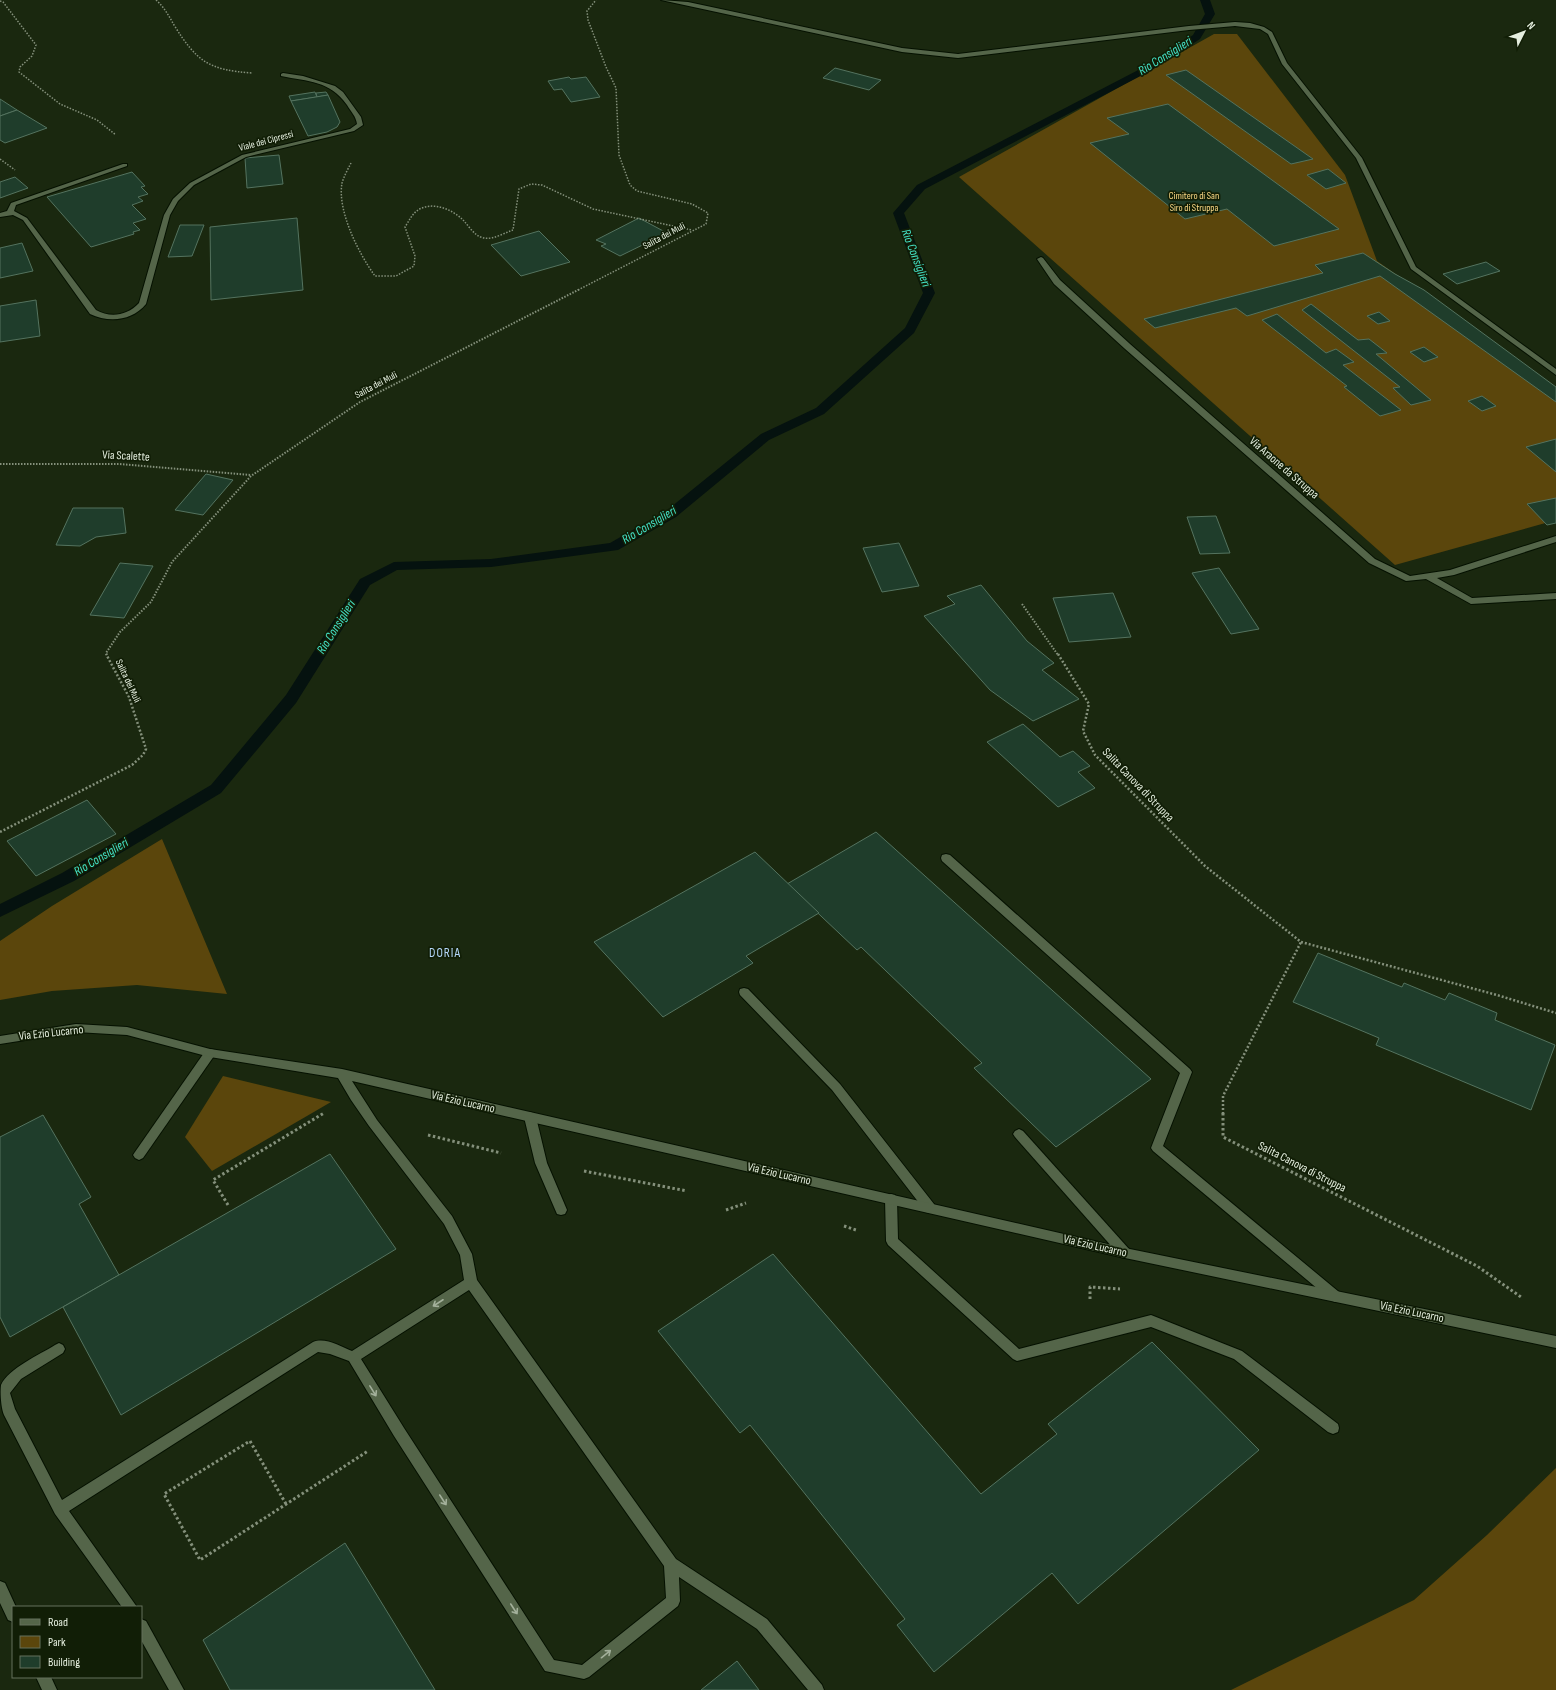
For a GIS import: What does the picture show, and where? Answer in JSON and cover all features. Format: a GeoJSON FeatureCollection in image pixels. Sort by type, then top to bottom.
{"type":"FeatureCollection","features":[{"type":"Feature","properties":{"kind":"street"},"geometry":{"type":"LineString","coordinates":[[664,0],[902,50],[958,56],[1189,28],[1234,24],[1250,25],[1262,28],[1270,33],[1284,63],[1359,158],[1413,268],[1556,373]]}},
{"type":"Feature","properties":{"kind":"street"},"geometry":{"type":"LineString","coordinates":[[283,75],[321,83],[333,87],[341,93],[359,118],[360,125],[352,130]]}},
{"type":"Feature","properties":{"kind":"street","name":"Viale dei Cipressi"},"geometry":{"type":"LineString","coordinates":[[10,212],[20,214],[25,218],[94,312],[104,317],[120,317],[134,312],[142,304],[167,215],[176,200],[192,184],[244,156],[352,130]]}},
{"type":"Feature","properties":{"kind":"street"},"geometry":{"type":"LineString","coordinates":[[0,216],[10,212],[13,204],[124,165]]}},
{"type":"Feature","properties":{"kind":"street","name":"Via Araone da Struppa"},"geometry":{"type":"LineString","coordinates":[[1041,259],[1057,282],[1098,320],[1372,561],[1410,580],[1451,573],[1556,539]]}},
{"type":"Feature","properties":{"kind":"street"},"geometry":{"type":"LineString","coordinates":[[1427,576],[1471,601],[1556,596]]}},
{"type":"Feature","properties":{"kind":"street"},"geometry":{"type":"LineString","coordinates":[[946,858],[1186,1072],[1157,1148],[1335,1296]]}},
{"type":"Feature","properties":{"kind":"street"},"geometry":{"type":"LineString","coordinates":[[744,992],[836,1087],[930,1208]]}},
{"type":"Feature","properties":{"kind":"street","name":"Via Ezio Lucarno"},"geometry":{"type":"LineString","coordinates":[[0,1040],[76,1028],[127,1031],[210,1053],[342,1074],[1125,1253],[1556,1342]]}},
{"type":"Feature","properties":{"kind":"street"},"geometry":{"type":"LineString","coordinates":[[139,1155],[210,1053]]}},
{"type":"Feature","properties":{"kind":"street"},"geometry":{"type":"LineString","coordinates":[[342,1074],[354,1097],[448,1220],[466,1254],[471,1282],[670,1564],[762,1624],[817,1690]]}},
{"type":"Feature","properties":{"kind":"street"},"geometry":{"type":"LineString","coordinates":[[530,1117],[541,1163],[561,1210]]}},
{"type":"Feature","properties":{"kind":"street"},"geometry":{"type":"LineString","coordinates":[[1019,1134],[1125,1253]]}},
{"type":"Feature","properties":{"kind":"street"},"geometry":{"type":"LineString","coordinates":[[891,1199],[892,1241],[1017,1355],[1151,1321],[1238,1355],[1333,1428]]}},
{"type":"Feature","properties":{"kind":"street"},"geometry":{"type":"LineString","coordinates":[[353,1357],[471,1282]]}},
{"type":"Feature","properties":{"kind":"street"},"geometry":{"type":"LineString","coordinates":[[60,1509],[317,1346],[330,1348],[353,1357],[399,1432],[550,1666],[584,1672],[673,1601],[670,1564]]}},
{"type":"Feature","properties":{"kind":"street"},"geometry":{"type":"LineString","coordinates":[[59,1349],[17,1375],[3,1392],[9,1411],[60,1509],[129,1606]]}},
{"type":"Feature","properties":{"kind":"street"},"geometry":{"type":"LineString","coordinates":[[0,1588],[12,1613]]}},
{"type":"Feature","properties":{"kind":"street"},"geometry":{"type":"LineString","coordinates":[[142,1628],[177,1690]]}},
{"type":"Feature","properties":{"kind":"street"},"geometry":{"type":"LineString","coordinates":[[44,1678],[50,1690]]}},
{"type":"Feature","properties":{"kind":"path"},"geometry":{"type":"LineString","coordinates":[[156,0],[162,5],[188,45],[203,62],[231,72],[283,75]]}},
{"type":"Feature","properties":{"kind":"path","name":"Salita dei Muli"},"geometry":{"type":"LineString","coordinates":[[0,832],[132,765],[143,755],[146,749],[128,697],[106,653],[120,632],[151,602],[172,562],[251,476],[360,402],[526,318],[706,224],[708,212],[692,204],[637,191],[630,185],[619,155],[616,88],[606,67],[588,20],[587,11],[596,0]]}},
{"type":"Feature","properties":{"kind":"path"},"geometry":{"type":"LineString","coordinates":[[0,1],[3,2],[36,45],[32,56],[20,68],[19,72],[60,104],[97,120],[110,129],[140,156],[124,165]]}},
{"type":"Feature","properties":{"kind":"path"},"geometry":{"type":"LineString","coordinates":[[352,130],[353,156],[342,185],[344,210],[366,266],[375,276],[396,276],[414,266],[415,256],[405,227],[413,214],[418,210],[429,206],[449,210],[460,217],[476,235],[485,238],[501,235],[513,230],[519,189],[531,184],[542,185],[593,209],[692,230]]}},
{"type":"Feature","properties":{"kind":"path","name":"Via Scalette"},"geometry":{"type":"LineString","coordinates":[[0,464],[119,464],[251,476]]}},
{"type":"Feature","properties":{"kind":"path","name":"Salita Canova di Struppa"},"geometry":{"type":"LineString","coordinates":[[1022,604],[1059,656],[1089,704],[1083,731],[1095,755],[1205,866],[1301,942],[1497,995],[1556,1013]]}},
{"type":"Feature","properties":{"kind":"path","name":"Salita Canova di Struppa"},"geometry":{"type":"LineString","coordinates":[[1301,942],[1224,1096],[1223,1137],[1478,1266],[1526,1300]]}},
{"type":"Feature","properties":{"kind":"path"},"geometry":{"type":"LineString","coordinates":[[228,1205],[213,1180],[311,1121]]}},
{"type":"Feature","properties":{"kind":"path"},"geometry":{"type":"LineString","coordinates":[[425,1134],[473,1146]]}},
{"type":"Feature","properties":{"kind":"path"},"geometry":{"type":"LineString","coordinates":[[726,1210],[752,1200]]}},
{"type":"Feature","properties":{"kind":"path"},"geometry":{"type":"LineString","coordinates":[[286,1504],[250,1441],[164,1494],[200,1560],[399,1432]]}},
{"type":"Feature","properties":{"kind":"green space","name":"Cimitero di San Siro di Struppa"},"geometry":{"type":"Polygon","coordinates":[[[1214,34],[1237,34],[1345,175],[1377,261],[1556,387],[1556,520],[1395,565],[959,177],[1214,34]]]}},
{"type":"Feature","properties":{"kind":"green space"},"geometry":{"type":"Polygon","coordinates":[[[162,839],[227,994],[137,985],[52,991],[0,1000],[0,941],[52,906],[162,839]]]}},
{"type":"Feature","properties":{"kind":"green space"},"geometry":{"type":"Polygon","coordinates":[[[223,1076],[331,1102],[212,1171],[185,1137],[223,1076]]]}},
{"type":"Feature","properties":{"kind":"green space"},"geometry":{"type":"Polygon","coordinates":[[[1556,1468],[1556,1690],[1231,1690],[1414,1600],[1487,1535],[1556,1468]]]}},
{"type":"Feature","properties":{"kind":"building"},"geometry":{"type":"Polygon","coordinates":[[[835,68],[881,80],[869,90],[823,78],[835,68]]]}},
{"type":"Feature","properties":{"kind":"building"},"geometry":{"type":"Polygon","coordinates":[[[1186,70],[1313,159],[1291,164],[1166,75],[1186,70]]]}},
{"type":"Feature","properties":{"kind":"building"},"geometry":{"type":"Polygon","coordinates":[[[569,77],[571,79],[586,77],[600,97],[571,102],[562,89],[554,90],[548,81],[569,77]]]}},
{"type":"Feature","properties":{"kind":"building"},"geometry":{"type":"Polygon","coordinates":[[[315,92],[317,97],[291,101],[289,96],[315,92]]]}},
{"type":"Feature","properties":{"kind":"building"},"geometry":{"type":"Polygon","coordinates":[[[326,92],[328,95],[317,97],[316,93],[326,92]]]}},
{"type":"Feature","properties":{"kind":"building"},"geometry":{"type":"Polygon","coordinates":[[[328,95],[340,122],[337,127],[327,132],[308,136],[291,101],[328,95]]]}},
{"type":"Feature","properties":{"kind":"building"},"geometry":{"type":"Polygon","coordinates":[[[0,99],[17,110],[0,116],[0,99]]]}},
{"type":"Feature","properties":{"kind":"building"},"geometry":{"type":"Polygon","coordinates":[[[1168,104],[1339,229],[1274,246],[1227,209],[1185,219],[1090,143],[1129,134],[1107,118],[1168,104]]]}},
{"type":"Feature","properties":{"kind":"building"},"geometry":{"type":"Polygon","coordinates":[[[17,110],[47,128],[5,143],[0,140],[0,116],[17,110]]]}},
{"type":"Feature","properties":{"kind":"building"},"geometry":{"type":"Polygon","coordinates":[[[279,155],[283,184],[247,188],[245,158],[279,155]]]}},
{"type":"Feature","properties":{"kind":"building"},"geometry":{"type":"Polygon","coordinates":[[[1328,169],[1346,183],[1326,189],[1307,175],[1328,169]]]}},
{"type":"Feature","properties":{"kind":"building"},"geometry":{"type":"Polygon","coordinates":[[[132,172],[145,186],[141,187],[148,194],[138,197],[143,201],[132,205],[146,219],[133,223],[140,230],[133,232],[134,234],[91,247],[47,197],[132,172]]]}},
{"type":"Feature","properties":{"kind":"building"},"geometry":{"type":"Polygon","coordinates":[[[15,177],[28,188],[0,198],[0,182],[15,177]]]}},
{"type":"Feature","properties":{"kind":"building"},"geometry":{"type":"Polygon","coordinates":[[[297,218],[303,290],[211,300],[210,227],[297,218]]]}},
{"type":"Feature","properties":{"kind":"building"},"geometry":{"type":"Polygon","coordinates":[[[639,218],[667,233],[620,256],[601,246],[606,244],[596,240],[639,218]]]}},
{"type":"Feature","properties":{"kind":"building"},"geometry":{"type":"Polygon","coordinates":[[[180,225],[204,225],[192,256],[168,257],[180,225]]]}},
{"type":"Feature","properties":{"kind":"building"},"geometry":{"type":"Polygon","coordinates":[[[539,231],[570,262],[521,276],[491,245],[539,231]]]}},
{"type":"Feature","properties":{"kind":"building"},"geometry":{"type":"Polygon","coordinates":[[[22,243],[33,271],[0,278],[0,248],[22,243]]]}},
{"type":"Feature","properties":{"kind":"building"},"geometry":{"type":"Polygon","coordinates":[[[1363,253],[1395,274],[1424,290],[1556,387],[1556,402],[1380,276],[1247,316],[1236,308],[1155,328],[1144,319],[1323,273],[1315,265],[1363,253]]]}},
{"type":"Feature","properties":{"kind":"building"},"geometry":{"type":"Polygon","coordinates":[[[1486,262],[1500,271],[1457,284],[1443,274],[1486,262]]]}},
{"type":"Feature","properties":{"kind":"building"},"geometry":{"type":"Polygon","coordinates":[[[36,300],[40,336],[0,342],[0,306],[36,300]]]}},
{"type":"Feature","properties":{"kind":"building"},"geometry":{"type":"Polygon","coordinates":[[[1311,304],[1358,340],[1369,339],[1387,353],[1376,354],[1431,400],[1411,405],[1393,388],[1400,387],[1302,310],[1311,304]]]}},
{"type":"Feature","properties":{"kind":"building"},"geometry":{"type":"Polygon","coordinates":[[[1379,312],[1390,321],[1378,324],[1367,316],[1379,312]]]}},
{"type":"Feature","properties":{"kind":"building"},"geometry":{"type":"Polygon","coordinates":[[[1277,314],[1326,353],[1336,349],[1354,362],[1343,365],[1401,410],[1380,416],[1344,387],[1347,386],[1262,320],[1277,314]]]}},
{"type":"Feature","properties":{"kind":"building"},"geometry":{"type":"Polygon","coordinates":[[[1424,347],[1438,357],[1424,362],[1410,352],[1424,347]]]}},
{"type":"Feature","properties":{"kind":"building"},"geometry":{"type":"Polygon","coordinates":[[[1482,396],[1496,406],[1482,411],[1468,401],[1482,396]]]}},
{"type":"Feature","properties":{"kind":"building"},"geometry":{"type":"Polygon","coordinates":[[[1556,439],[1556,472],[1526,447],[1556,439]]]}},
{"type":"Feature","properties":{"kind":"building"},"geometry":{"type":"Polygon","coordinates":[[[206,474],[233,480],[203,515],[175,510],[206,474]]]}},
{"type":"Feature","properties":{"kind":"building"},"geometry":{"type":"Polygon","coordinates":[[[1556,498],[1556,523],[1547,525],[1527,504],[1556,498]]]}},
{"type":"Feature","properties":{"kind":"building"},"geometry":{"type":"Polygon","coordinates":[[[73,508],[123,508],[126,533],[96,537],[80,546],[56,545],[73,508]]]}},
{"type":"Feature","properties":{"kind":"building"},"geometry":{"type":"Polygon","coordinates":[[[1216,516],[1230,553],[1200,554],[1187,517],[1216,516]]]}},
{"type":"Feature","properties":{"kind":"building"},"geometry":{"type":"Polygon","coordinates":[[[899,543],[919,586],[882,592],[863,548],[899,543]]]}},
{"type":"Feature","properties":{"kind":"building"},"geometry":{"type":"Polygon","coordinates":[[[120,563],[153,566],[124,618],[90,615],[120,563]]]}},
{"type":"Feature","properties":{"kind":"building"},"geometry":{"type":"Polygon","coordinates":[[[1219,568],[1259,629],[1231,634],[1192,573],[1219,568]]]}},
{"type":"Feature","properties":{"kind":"building"},"geometry":{"type":"Polygon","coordinates":[[[981,585],[1027,641],[1054,663],[1042,670],[1079,699],[1033,721],[990,690],[924,616],[955,604],[947,596],[981,585]]]}},
{"type":"Feature","properties":{"kind":"building"},"geometry":{"type":"Polygon","coordinates":[[[1113,593],[1131,637],[1069,642],[1053,598],[1113,593]]]}},
{"type":"Feature","properties":{"kind":"building"},"geometry":{"type":"Polygon","coordinates":[[[1023,724],[1060,757],[1073,751],[1090,766],[1078,772],[1095,788],[1058,807],[987,742],[1023,724]]]}},
{"type":"Feature","properties":{"kind":"building"},"geometry":{"type":"Polygon","coordinates":[[[87,800],[116,834],[36,876],[7,841],[87,800]]]}},
{"type":"Feature","properties":{"kind":"building"},"geometry":{"type":"Polygon","coordinates":[[[876,832],[1151,1079],[1056,1147],[974,1068],[982,1063],[861,947],[857,950],[787,884],[876,832]]]}},
{"type":"Feature","properties":{"kind":"building"},"geometry":{"type":"Polygon","coordinates":[[[755,852],[819,913],[746,956],[753,963],[663,1017],[594,942],[755,852]]]}},
{"type":"Feature","properties":{"kind":"building"},"geometry":{"type":"Polygon","coordinates":[[[1318,953],[1402,987],[1404,983],[1445,1000],[1449,993],[1497,1013],[1495,1020],[1555,1045],[1531,1110],[1376,1045],[1379,1038],[1293,1002],[1318,953]]]}},
{"type":"Feature","properties":{"kind":"building"},"geometry":{"type":"Polygon","coordinates":[[[43,1115],[91,1197],[79,1204],[119,1275],[10,1337],[0,1317],[0,1137],[43,1115]]]}},
{"type":"Feature","properties":{"kind":"building"},"geometry":{"type":"Polygon","coordinates":[[[330,1154],[396,1249],[121,1415],[63,1307],[330,1154]]]}},
{"type":"Feature","properties":{"kind":"building"},"geometry":{"type":"Polygon","coordinates":[[[773,1254],[981,1494],[1057,1434],[1048,1424],[1152,1342],[1259,1450],[1078,1604],[1052,1573],[934,1672],[897,1625],[905,1619],[750,1425],[740,1433],[658,1331],[773,1254]]]}},
{"type":"Feature","properties":{"kind":"building"},"geometry":{"type":"Polygon","coordinates":[[[345,1543],[435,1690],[230,1690],[203,1640],[345,1543]]]}},
{"type":"Feature","properties":{"kind":"building"},"geometry":{"type":"Polygon","coordinates":[[[737,1661],[759,1690],[701,1690],[737,1661]]]}},
{"type":"Feature","properties":{"kind":"waterway","name":"Rio Consiglieri"},"geometry":{"type":"LineString","coordinates":[[0,911],[68,877],[216,789],[291,699],[365,582],[394,566],[491,563],[613,547],[671,514],[765,437],[820,411],[910,330],[929,293],[898,213],[921,187],[1149,68],[1197,37],[1210,14],[1205,0]]}},
{"type":"Feature","properties":{"kind":"district","name":"DORIA"},"geometry":{"type":"Point","coordinates":[445,953]}}]}
